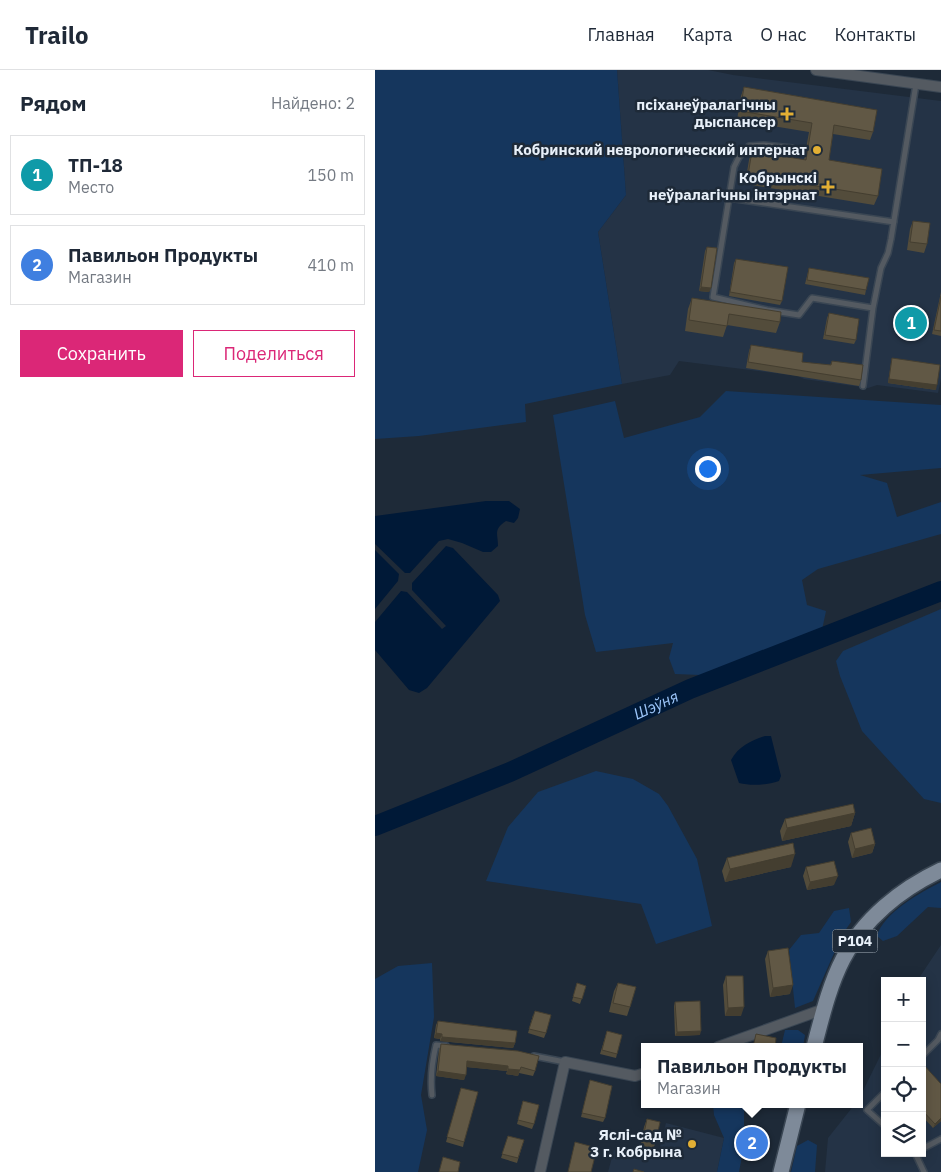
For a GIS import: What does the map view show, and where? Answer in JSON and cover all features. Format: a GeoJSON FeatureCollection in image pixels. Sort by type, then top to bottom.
{"type":"FeatureCollection","features":[{"type":"Feature","properties":{"kind":"main road","name":"Р104"},"geometry":{"type":"LineString","coordinates":[[815,1043],[824,1009],[843,959],[867,923],[889,902],[922,879],[941,870]]}},
{"type":"Feature","properties":{"kind":"main road"},"geometry":{"type":"LineString","coordinates":[[781,1172],[798,1108]]}},
{"type":"Feature","properties":{"kind":"street"},"geometry":{"type":"LineString","coordinates":[[816,70],[941,88]]}},
{"type":"Feature","properties":{"kind":"street"},"geometry":{"type":"LineString","coordinates":[[729,1043],[824,1009]]}},
{"type":"Feature","properties":{"kind":"street"},"geometry":{"type":"LineString","coordinates":[[540,1172],[565,1062],[635,1076],[641,1074]]}},
{"type":"Feature","properties":{"kind":"lane"},"geometry":{"type":"LineString","coordinates":[[863,386],[873,308],[881,268],[888,253],[894,222],[916,84]]}},
{"type":"Feature","properties":{"kind":"lane"},"geometry":{"type":"LineString","coordinates":[[792,148],[764,144],[749,146],[739,157],[734,167],[713,297],[767,310],[799,315],[812,298],[873,308]]}},
{"type":"Feature","properties":{"kind":"lane"},"geometry":{"type":"LineString","coordinates":[[729,198],[894,222]]}},
{"type":"Feature","properties":{"kind":"lane"},"geometry":{"type":"LineString","coordinates":[[926,1053],[940,1042],[941,1034]]}},
{"type":"Feature","properties":{"kind":"lane"},"geometry":{"type":"LineString","coordinates":[[432,1095],[431,1076],[436,1045],[455,1047]]}},
{"type":"Feature","properties":{"kind":"lane"},"geometry":{"type":"LineString","coordinates":[[530,1055],[565,1062]]}},
{"type":"Feature","properties":{"kind":"lane"},"geometry":{"type":"LineString","coordinates":[[881,1096],[867,1110],[881,1122]]}},
{"type":"Feature","properties":{"kind":"lane"},"geometry":{"type":"LineString","coordinates":[[926,1147],[941,1140]]}},
{"type":"Feature","properties":{"kind":"lane"},"geometry":{"type":"LineString","coordinates":[[917,1157],[923,1172]]}},
{"type":"Feature","properties":{"kind":"shaded area"},"geometry":{"type":"Polygon","coordinates":[[[375,70],[617,70],[626,195],[598,232],[622,384],[525,404],[526,422],[419,436],[375,439],[375,70]]]}},
{"type":"Feature","properties":{"kind":"shaded area","name":"Кобрынскі неўралагічны інтэрнат"},"geometry":{"type":"Polygon","coordinates":[[[617,70],[708,70],[733,75],[941,101],[941,379],[938,393],[877,385],[868,388],[804,379],[798,376],[679,361],[670,375],[622,384],[598,232],[626,195],[617,70]]]}},
{"type":"Feature","properties":{"kind":"shaded area"},"geometry":{"type":"Polygon","coordinates":[[[726,391],[941,405],[941,468],[860,475],[887,483],[897,517],[941,502],[941,534],[818,569],[802,580],[807,605],[826,611],[822,630],[701,675],[675,674],[669,658],[673,643],[596,652],[585,615],[553,415],[615,401],[624,438],[700,417],[726,391]]]}},
{"type":"Feature","properties":{"kind":"shaded area"},"geometry":{"type":"Polygon","coordinates":[[[486,501],[509,501],[520,509],[518,518],[514,523],[506,521],[499,527],[497,532],[498,546],[491,552],[483,552],[448,539],[439,541],[410,573],[405,573],[375,544],[375,516],[486,501]]]}},
{"type":"Feature","properties":{"kind":"shaded area"},"geometry":{"type":"Polygon","coordinates":[[[446,546],[453,548],[498,595],[500,601],[427,688],[419,693],[409,690],[375,650],[375,622],[401,591],[407,592],[442,629],[446,626],[412,590],[412,583],[446,546]]]}},
{"type":"Feature","properties":{"kind":"shaded area"},"geometry":{"type":"Polygon","coordinates":[[[375,550],[399,574],[398,581],[375,609],[375,550]]]}},
{"type":"Feature","properties":{"kind":"shaded area"},"geometry":{"type":"Polygon","coordinates":[[[941,609],[941,803],[924,799],[862,731],[836,661],[843,651],[941,609]]]}},
{"type":"Feature","properties":{"kind":"shaded area"},"geometry":{"type":"Polygon","coordinates":[[[765,736],[771,736],[781,776],[779,781],[759,785],[739,783],[731,760],[746,745],[765,736]]]}},
{"type":"Feature","properties":{"kind":"shaded area"},"geometry":{"type":"Polygon","coordinates":[[[596,771],[633,779],[659,794],[668,806],[697,859],[712,926],[656,944],[641,904],[486,881],[508,827],[538,792],[596,771]]]}},
{"type":"Feature","properties":{"kind":"shaded area"},"geometry":{"type":"Polygon","coordinates":[[[941,882],[941,908],[928,907],[897,936],[883,941],[877,936],[887,919],[903,904],[941,882]]]}},
{"type":"Feature","properties":{"kind":"shaded area"},"geometry":{"type":"Polygon","coordinates":[[[849,908],[851,922],[842,935],[813,1001],[795,1008],[789,950],[801,935],[819,933],[834,911],[849,908]]]}},
{"type":"Feature","properties":{"kind":"shaded area"},"geometry":{"type":"Polygon","coordinates":[[[941,945],[941,1172],[825,1172],[828,1138],[852,1108],[863,1108],[863,1091],[881,1054],[881,1157],[926,1157],[926,977],[920,977],[941,945]]]}},
{"type":"Feature","properties":{"kind":"shaded area"},"geometry":{"type":"Polygon","coordinates":[[[432,963],[434,1017],[421,1095],[427,1130],[418,1172],[375,1172],[375,979],[398,966],[432,963]]]}},
{"type":"Feature","properties":{"kind":"shaded area"},"geometry":{"type":"Polygon","coordinates":[[[785,1030],[798,1030],[805,1035],[804,1043],[782,1043],[785,1030]]]}},
{"type":"Feature","properties":{"kind":"shaded area"},"geometry":{"type":"Polygon","coordinates":[[[713,1108],[744,1108],[744,1146],[739,1172],[717,1172],[724,1138],[714,1115],[713,1108]]]}},
{"type":"Feature","properties":{"kind":"shaded area","name":"Яслі-сад № 3 г. Кобрына"},"geometry":{"type":"Polygon","coordinates":[[[666,1123],[724,1138],[717,1172],[608,1172],[614,1150],[657,1159],[666,1123]]]}},
{"type":"Feature","properties":{"kind":"shaded area"},"geometry":{"type":"Polygon","coordinates":[[[808,1140],[817,1145],[815,1172],[791,1172],[797,1146],[808,1140]]]}},
{"type":"Feature","properties":{"kind":"building","name":"Кобринский неврологический интернат"},"geometry":{"type":"Polygon","coordinates":[[[744,87],[877,110],[873,132],[834,125],[829,160],[882,169],[878,196],[748,175],[752,151],[806,160],[812,123],[740,111],[744,87]]]}},
{"type":"Feature","properties":{"kind":"building"},"geometry":{"type":"Polygon","coordinates":[[[913,221],[930,223],[927,244],[910,242],[913,221]]]}},
{"type":"Feature","properties":{"kind":"building"},"geometry":{"type":"Polygon","coordinates":[[[707,247],[717,248],[711,288],[701,287],[707,247]]]}},
{"type":"Feature","properties":{"kind":"building"},"geometry":{"type":"Polygon","coordinates":[[[736,259],[788,267],[782,301],[730,292],[736,259]]]}},
{"type":"Feature","properties":{"kind":"building"},"geometry":{"type":"Polygon","coordinates":[[[809,268],[869,278],[866,290],[807,280],[809,268]]]}},
{"type":"Feature","properties":{"kind":"building"},"geometry":{"type":"Polygon","coordinates":[[[941,296],[941,331],[934,330],[941,296]]]}},
{"type":"Feature","properties":{"kind":"building"},"geometry":{"type":"Polygon","coordinates":[[[692,298],[781,312],[780,322],[729,314],[727,326],[689,320],[692,298]]]}},
{"type":"Feature","properties":{"kind":"building"},"geometry":{"type":"Polygon","coordinates":[[[829,313],[859,319],[856,340],[825,335],[829,313]]]}},
{"type":"Feature","properties":{"kind":"building"},"geometry":{"type":"Polygon","coordinates":[[[751,345],[803,353],[802,362],[831,365],[832,361],[863,365],[861,380],[748,362],[751,345]]]}},
{"type":"Feature","properties":{"kind":"building"},"geometry":{"type":"Polygon","coordinates":[[[892,358],[940,365],[937,385],[889,379],[892,358]]]}},
{"type":"Feature","properties":{"kind":"building"},"geometry":{"type":"Polygon","coordinates":[[[853,804],[855,813],[787,828],[785,819],[853,804]]]}},
{"type":"Feature","properties":{"kind":"building"},"geometry":{"type":"Polygon","coordinates":[[[871,828],[875,844],[855,849],[851,833],[871,828]]]}},
{"type":"Feature","properties":{"kind":"building"},"geometry":{"type":"Polygon","coordinates":[[[793,843],[795,854],[730,869],[727,858],[793,843]]]}},
{"type":"Feature","properties":{"kind":"building"},"geometry":{"type":"Polygon","coordinates":[[[834,861],[838,876],[810,882],[806,867],[834,861]]]}},
{"type":"Feature","properties":{"kind":"building"},"geometry":{"type":"Polygon","coordinates":[[[788,948],[793,985],[773,988],[768,951],[788,948]]]}},
{"type":"Feature","properties":{"kind":"building"},"geometry":{"type":"Polygon","coordinates":[[[726,976],[743,976],[744,1007],[728,1008],[726,976]]]}},
{"type":"Feature","properties":{"kind":"building"},"geometry":{"type":"Polygon","coordinates":[[[577,983],[586,986],[582,999],[573,997],[577,983]]]}},
{"type":"Feature","properties":{"kind":"building"},"geometry":{"type":"Polygon","coordinates":[[[618,983],[636,987],[630,1007],[613,1003],[618,983]]]}},
{"type":"Feature","properties":{"kind":"building"},"geometry":{"type":"Polygon","coordinates":[[[700,1001],[701,1031],[677,1032],[675,1002],[700,1001]]]}},
{"type":"Feature","properties":{"kind":"building"},"geometry":{"type":"Polygon","coordinates":[[[535,1011],[551,1015],[546,1033],[529,1029],[535,1011]]]}},
{"type":"Feature","properties":{"kind":"building"},"geometry":{"type":"Polygon","coordinates":[[[438,1021],[517,1031],[515,1043],[442,1037],[442,1034],[436,1033],[438,1021]]]}},
{"type":"Feature","properties":{"kind":"building"},"geometry":{"type":"Polygon","coordinates":[[[607,1031],[622,1035],[617,1054],[602,1050],[607,1031]]]}},
{"type":"Feature","properties":{"kind":"building"},"geometry":{"type":"Polygon","coordinates":[[[756,1034],[776,1038],[775,1043],[754,1043],[756,1034]]]}},
{"type":"Feature","properties":{"kind":"building"},"geometry":{"type":"Polygon","coordinates":[[[441,1044],[518,1051],[539,1056],[535,1071],[521,1067],[520,1070],[508,1069],[508,1066],[467,1061],[466,1075],[438,1071],[441,1044]]]}},
{"type":"Feature","properties":{"kind":"building"},"geometry":{"type":"Polygon","coordinates":[[[926,1067],[941,1084],[941,1118],[935,1124],[926,1114],[926,1067]]]}},
{"type":"Feature","properties":{"kind":"building"},"geometry":{"type":"Polygon","coordinates":[[[590,1080],[612,1086],[605,1118],[582,1113],[590,1080]]]}},
{"type":"Feature","properties":{"kind":"building"},"geometry":{"type":"Polygon","coordinates":[[[461,1088],[478,1092],[464,1142],[447,1137],[461,1088]]]}},
{"type":"Feature","properties":{"kind":"building"},"geometry":{"type":"Polygon","coordinates":[[[523,1101],[539,1105],[534,1124],[518,1120],[523,1101]]]}},
{"type":"Feature","properties":{"kind":"building"},"geometry":{"type":"Polygon","coordinates":[[[647,1119],[660,1122],[656,1141],[643,1138],[647,1119]]]}},
{"type":"Feature","properties":{"kind":"building"},"geometry":{"type":"Polygon","coordinates":[[[508,1136],[524,1140],[518,1158],[502,1154],[508,1136]]]}},
{"type":"Feature","properties":{"kind":"building"},"geometry":{"type":"Polygon","coordinates":[[[575,1142],[597,1148],[591,1172],[568,1172],[575,1142]]]}},
{"type":"Feature","properties":{"kind":"building"},"geometry":{"type":"Polygon","coordinates":[[[443,1157],[460,1162],[458,1172],[439,1172],[443,1157]]]}},
{"type":"Feature","properties":{"kind":"building"},"geometry":{"type":"Polygon","coordinates":[[[634,1169],[644,1172],[633,1172],[634,1169]]]}},
{"type":"Feature","properties":{"kind":"waterway","name":"Шэўня"},"geometry":{"type":"LineString","coordinates":[[375,826],[510,772],[690,689],[941,591]]}},
{"type":"Feature","properties":{"kind":"place","name":"псіханеўралагічны дыспансер"},"geometry":{"type":"Point","coordinates":[787,114]}},
{"type":"Feature","properties":{"kind":"place","name":"Кобринский неврологический интернат"},"geometry":{"type":"Point","coordinates":[817,150]}},
{"type":"Feature","properties":{"kind":"place","name":"Кобрынскі неўралагічны інтэрнат"},"geometry":{"type":"Point","coordinates":[828,187]}},
{"type":"Feature","properties":{"kind":"place","name":"ТП-18"},"geometry":{"type":"Point","coordinates":[911,323]}},
{"type":"Feature","properties":{"kind":"place","name":"Павильон Продукты"},"geometry":{"type":"Point","coordinates":[752,1143]}},
{"type":"Feature","properties":{"kind":"place","name":"Яслі-сад № 3 г. Кобрына"},"geometry":{"type":"Point","coordinates":[692,1144]}}]}
